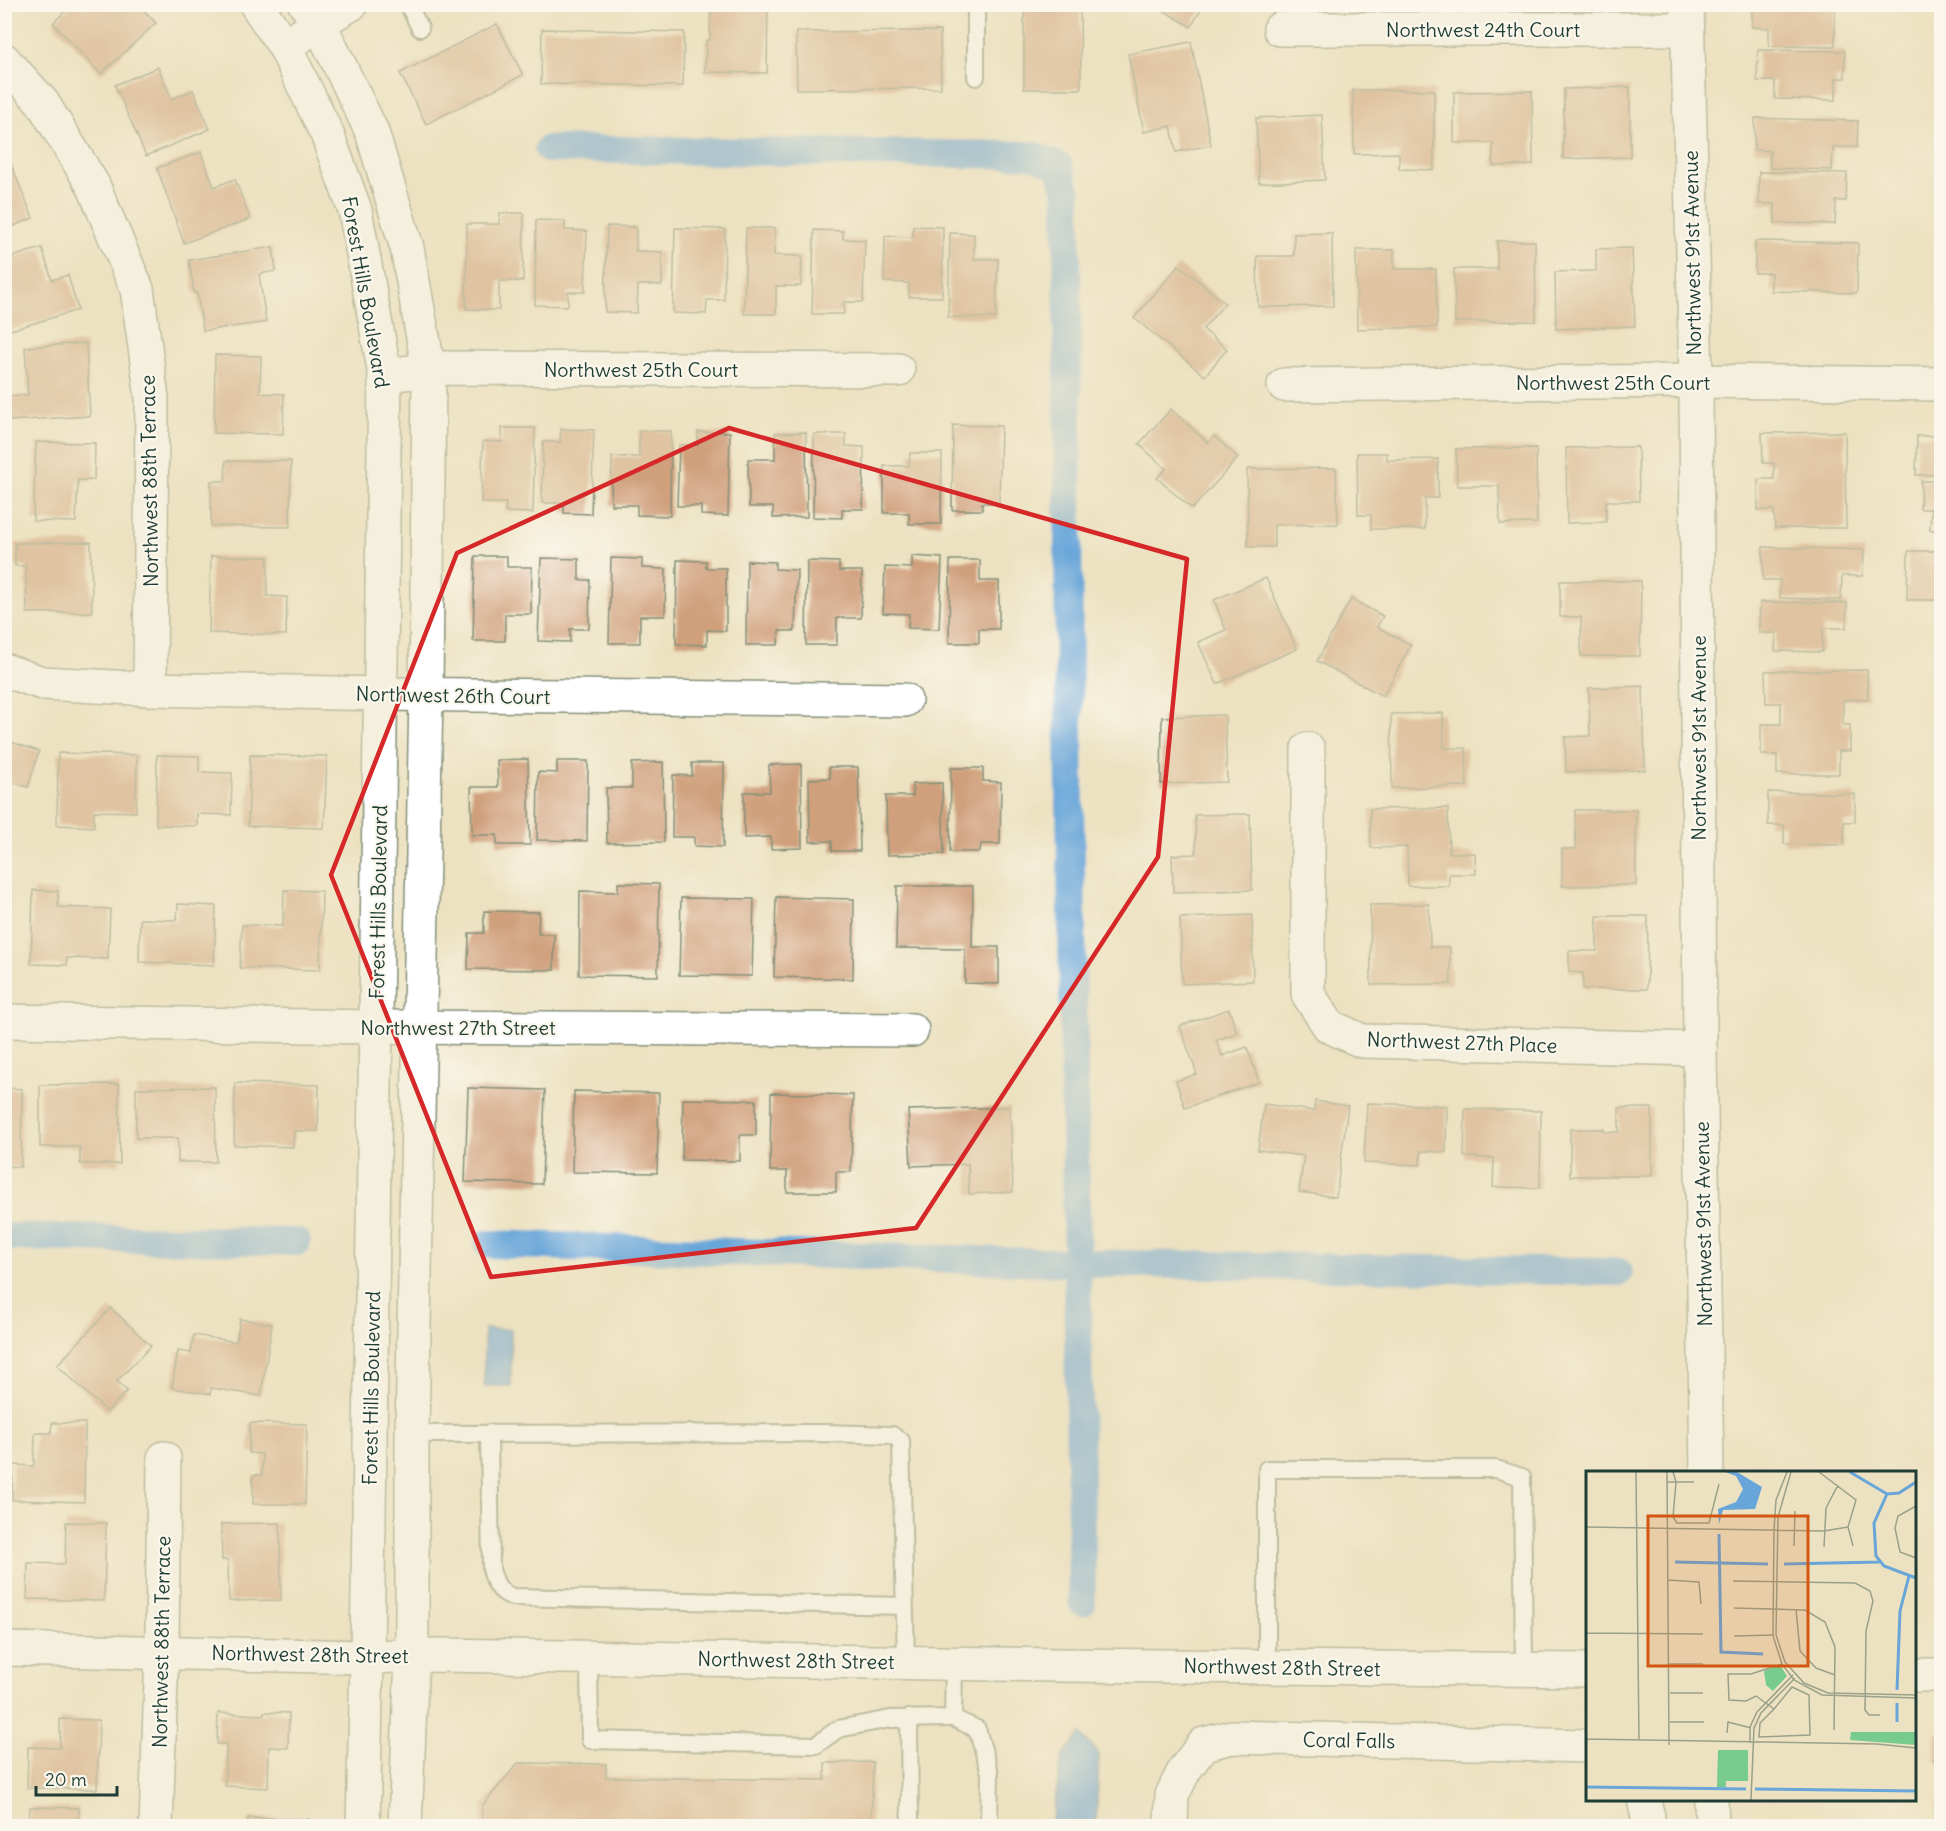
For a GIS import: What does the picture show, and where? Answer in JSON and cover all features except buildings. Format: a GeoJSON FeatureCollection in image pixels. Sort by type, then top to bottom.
{"type":"FeatureCollection","features":[{"type":"Feature","properties":{"kind":"street","name":"Forest Hills Boulevard"},"geometry":{"type":"LineString","coordinates":[[256,4],[285,47],[327,134],[355,210],[385,375],[363,1827]]}},
{"type":"Feature","properties":{"kind":"street"},"geometry":{"type":"LineString","coordinates":[[285,47],[312,14],[351,4]]}},
{"type":"Feature","properties":{"kind":"street","name":"Forest Hills Boulevard"},"geometry":{"type":"LineString","coordinates":[[312,14],[372,132],[407,248],[429,371],[426,694],[412,1434],[412,1656],[405,1827]]}},
{"type":"Feature","properties":{"kind":"street","name":"Northwest 24th Court"},"geometry":{"type":"LineString","coordinates":[[1280,29],[1687,17]]}},
{"type":"Feature","properties":{"kind":"street","name":"Northwest 91st Avenue"},"geometry":{"type":"LineString","coordinates":[[1687,17],[1696,381],[1700,1050],[1707,1471]]}},
{"type":"Feature","properties":{"kind":"street","name":"Northwest 88th Terrace"},"geometry":{"type":"LineString","coordinates":[[4,60],[42,102],[93,185],[137,289],[152,398],[150,689]]}},
{"type":"Feature","properties":{"kind":"street","name":"Northwest 25th Court"},"geometry":{"type":"LineString","coordinates":[[385,375],[447,368],[898,370]]}},
{"type":"Feature","properties":{"kind":"street","name":"Northwest 25th Court"},"geometry":{"type":"LineString","coordinates":[[1284,385],[1696,381],[1941,384]]}},
{"type":"Feature","properties":{"kind":"street","name":"Northwest 26th Court"},"geometry":{"type":"LineString","coordinates":[[4,670],[42,683],[150,689],[905,700]]}},
{"type":"Feature","properties":{"kind":"street","name":"Northwest 27th Place"},"geometry":{"type":"LineString","coordinates":[[1308,749],[1308,994],[1329,1026],[1362,1041],[1700,1050]]}},
{"type":"Feature","properties":{"kind":"street","name":"Northwest 27th Street"},"geometry":{"type":"LineString","coordinates":[[4,1021],[376,1027],[912,1030]]}},
{"type":"Feature","properties":{"kind":"street","name":"Northwest 88th Terrace"},"geometry":{"type":"LineString","coordinates":[[156,1827],[162,1651],[164,1458]]}},
{"type":"Feature","properties":{"kind":"street","name":"Northwest 28th Street"},"geometry":{"type":"LineString","coordinates":[[4,1649],[367,1657],[589,1657],[1586,1670]]}},
{"type":"Feature","properties":{"kind":"street"},"geometry":{"type":"LineString","coordinates":[[1916,1675],[1941,1675]]}},
{"type":"Feature","properties":{"kind":"street","name":"Coral Falls"},"geometry":{"type":"LineString","coordinates":[[1171,1827],[1172,1795],[1185,1769],[1204,1744],[1232,1737],[1586,1746]]}},
{"type":"Feature","properties":{"kind":"street"},"geometry":{"type":"LineString","coordinates":[[1644,1801],[1648,1827]]}},
{"type":"Feature","properties":{"kind":"street"},"geometry":{"type":"LineString","coordinates":[[1712,1801],[1712,1827]]}},
{"type":"Feature","properties":{"kind":"lane"},"geometry":{"type":"LineString","coordinates":[[408,4],[420,28]]}},
{"type":"Feature","properties":{"kind":"lane"},"geometry":{"type":"LineString","coordinates":[[976,4],[976,77]]}},
{"type":"Feature","properties":{"kind":"lane"},"geometry":{"type":"LineString","coordinates":[[412,1434],[826,1433],[892,1435],[902,1441],[906,1662]]}},
{"type":"Feature","properties":{"kind":"lane"},"geometry":{"type":"LineString","coordinates":[[489,1434],[491,1569],[499,1589],[504,1594],[904,1606]]}},
{"type":"Feature","properties":{"kind":"lane"},"geometry":{"type":"LineString","coordinates":[[1267,1666],[1267,1469],[1496,1469],[1522,1477],[1524,1669]]}},
{"type":"Feature","properties":{"kind":"lane"},"geometry":{"type":"LineString","coordinates":[[589,1657],[590,1740],[816,1745],[838,1729],[890,1719],[953,1718],[977,1729],[990,1773],[989,1822],[986,1827]]}},
{"type":"Feature","properties":{"kind":"lane"},"geometry":{"type":"LineString","coordinates":[[953,1718],[954,1663]]}},
{"type":"Feature","properties":{"kind":"lane"},"geometry":{"type":"LineString","coordinates":[[909,1718],[910,1827]]}},
{"type":"Feature","properties":{"kind":"highlighted area"},"geometry":{"type":"Polygon","coordinates":[[[729,428],[1187,559],[1158,857],[916,1228],[491,1277],[331,875],[457,553],[729,428]]]}},
{"type":"Feature","properties":{"kind":"water"},"geometry":{"type":"Polygon","coordinates":[[[484,1329],[511,1329],[511,1386],[484,1386],[484,1329]]]}},
{"type":"Feature","properties":{"kind":"water"},"geometry":{"type":"Polygon","coordinates":[[[1081,1734],[1099,1755],[1096,1826],[1051,1826],[1062,1757],[1081,1734]]]}},
{"type":"Feature","properties":{"kind":"waterway"},"geometry":{"type":"LineString","coordinates":[[548,149],[1033,155],[1059,166],[1067,192],[1069,728],[1082,1602]]}},
{"type":"Feature","properties":{"kind":"waterway"},"geometry":{"type":"LineString","coordinates":[[4,1237],[297,1242]]}},
{"type":"Feature","properties":{"kind":"waterway"},"geometry":{"type":"LineString","coordinates":[[487,1244],[1077,1263],[1619,1272]]}}]}
